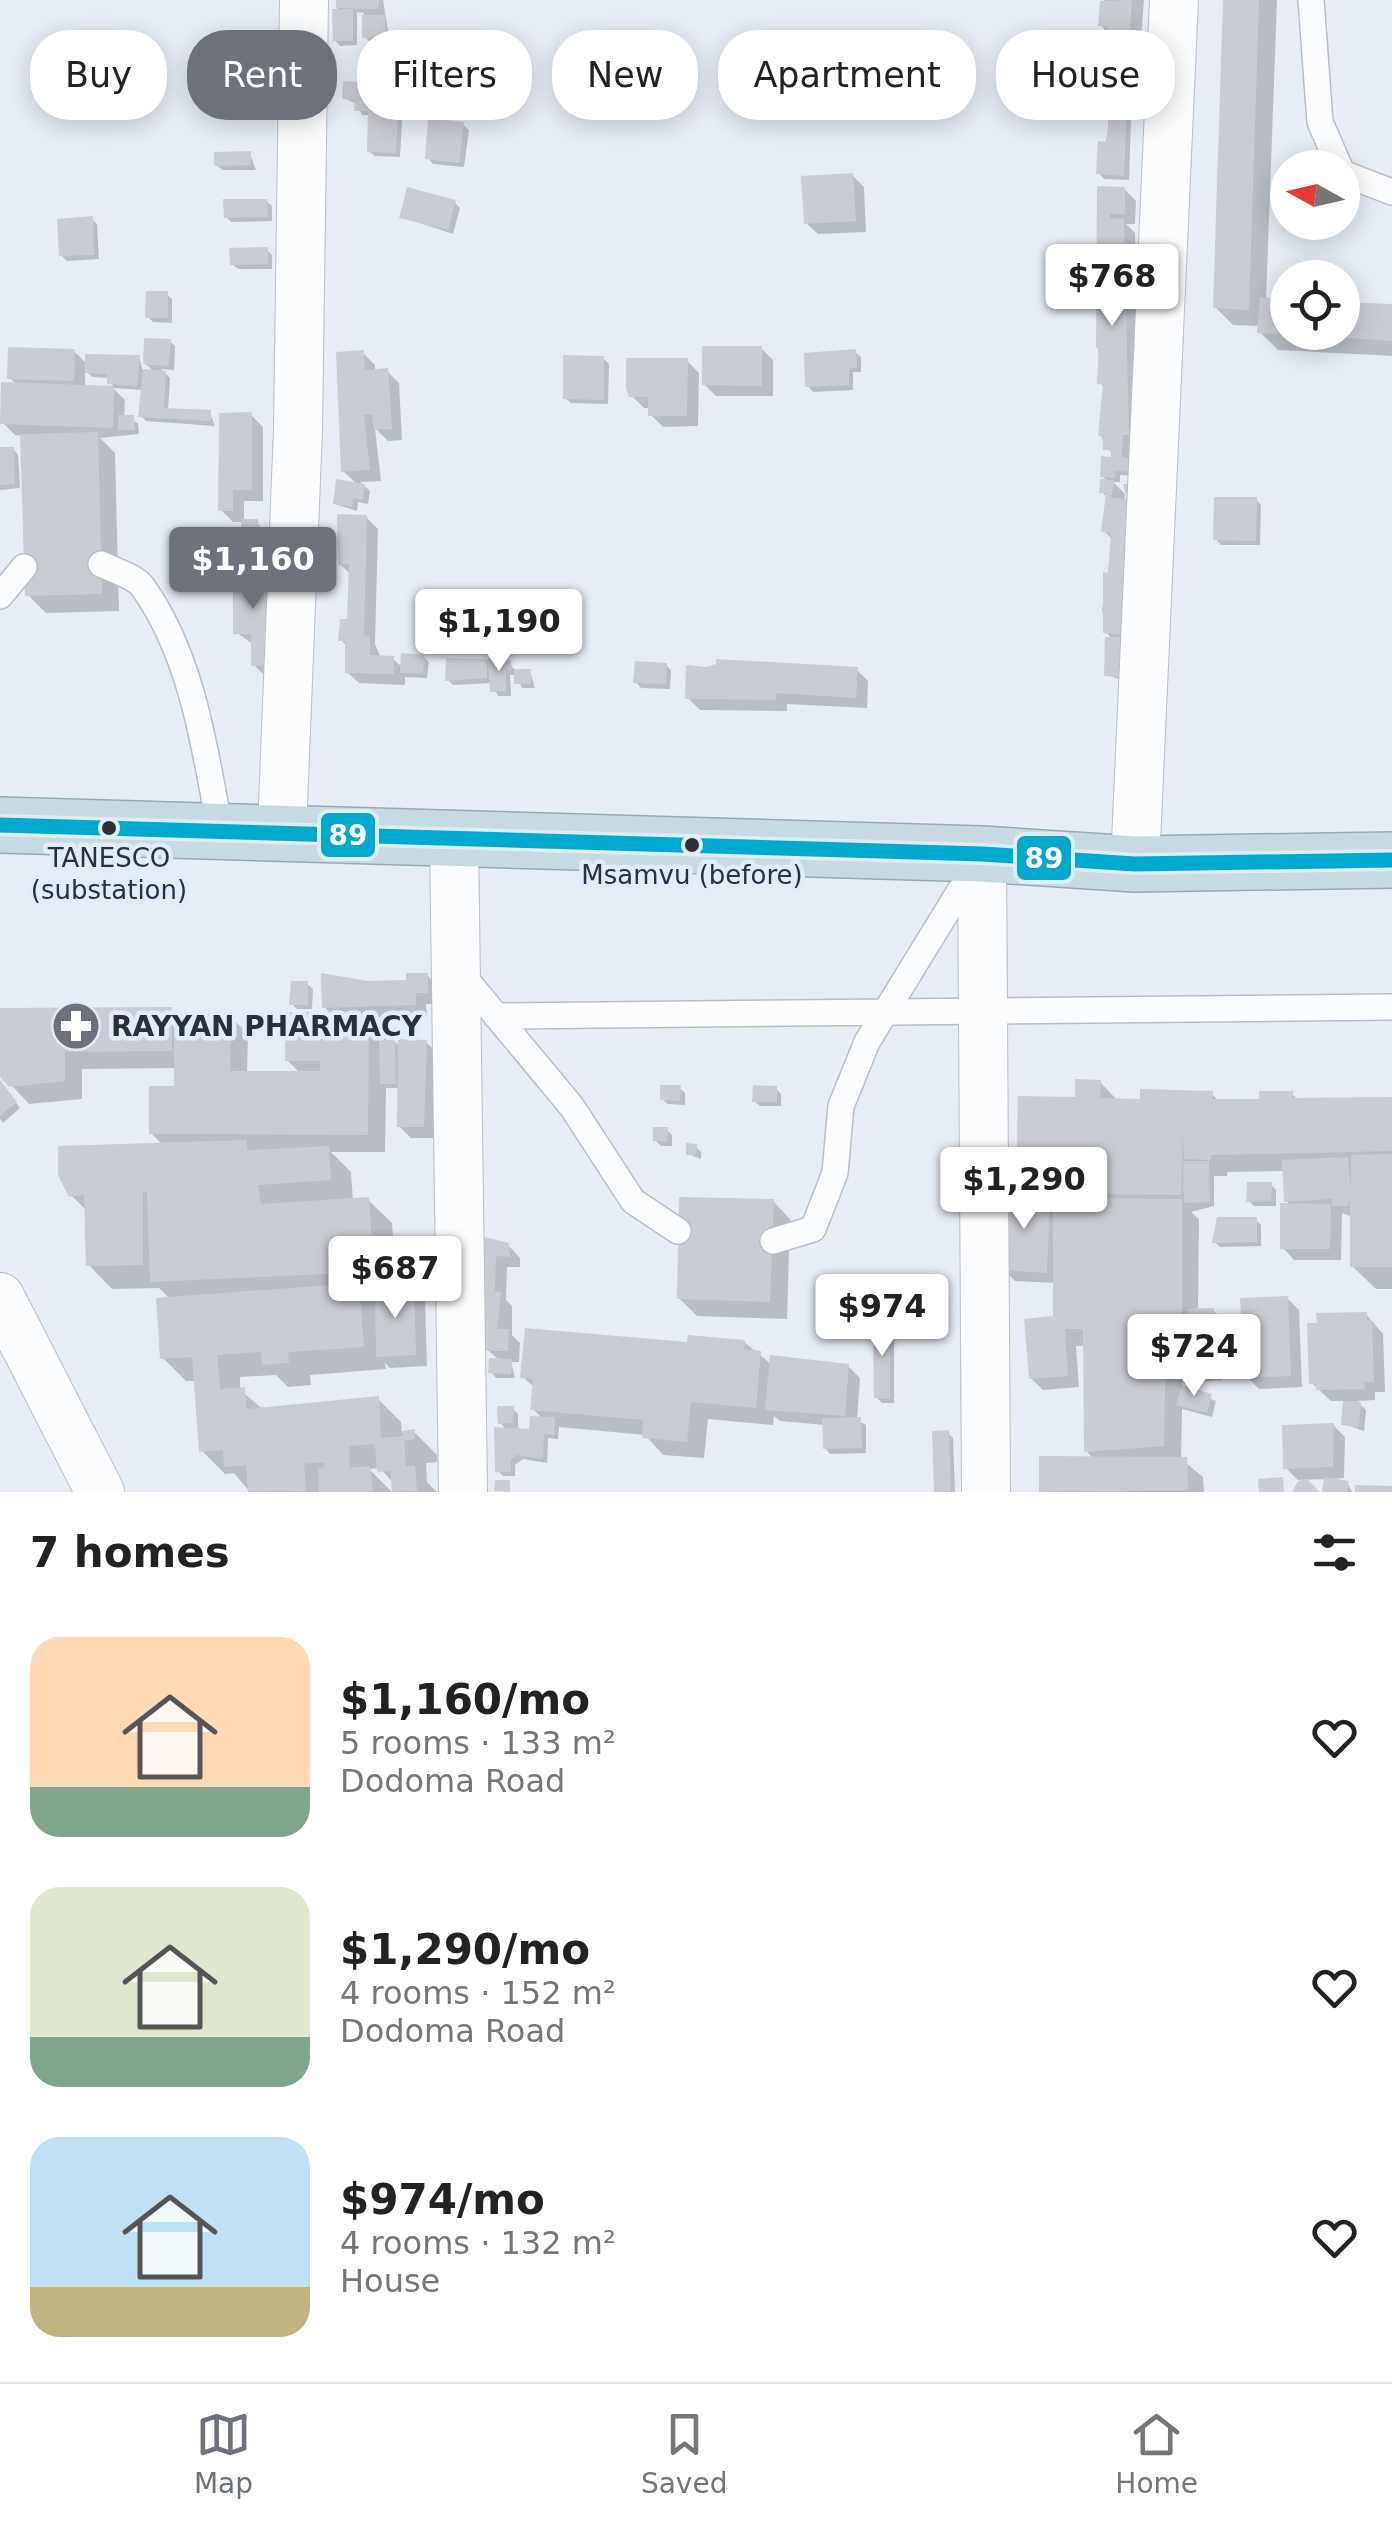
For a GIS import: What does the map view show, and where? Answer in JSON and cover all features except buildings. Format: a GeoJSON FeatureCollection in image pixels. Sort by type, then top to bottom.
{"type":"FeatureCollection","features":[{"type":"Feature","properties":{"kind":"highway"},"geometry":{"type":"LineString","coordinates":[[0,825],[282,830],[454,839],[982,854],[1135,864],[1392,860]]}},
{"type":"Feature","properties":{"kind":"street"},"geometry":{"type":"LineString","coordinates":[[282,830],[298,429],[304,0]]}},
{"type":"Feature","properties":{"kind":"street"},"geometry":{"type":"LineString","coordinates":[[1135,864],[1174,0]]}},
{"type":"Feature","properties":{"kind":"street"},"geometry":{"type":"LineString","coordinates":[[454,839],[464,1492]]}},
{"type":"Feature","properties":{"kind":"street"},"geometry":{"type":"LineString","coordinates":[[982,854],[986,1492]]}},
{"type":"Feature","properties":{"kind":"street"},"geometry":{"type":"LineString","coordinates":[[0,1296],[100,1492]]}},
{"type":"Feature","properties":{"kind":"lane"},"geometry":{"type":"LineString","coordinates":[[1311,0],[1320,122],[1332,150]]}},
{"type":"Feature","properties":{"kind":"lane"},"geometry":{"type":"LineString","coordinates":[[1360,178],[1392,192]]}},
{"type":"Feature","properties":{"kind":"lane"},"geometry":{"type":"LineString","coordinates":[[101,564],[140,583],[172,643],[200,724],[220,830]]}},
{"type":"Feature","properties":{"kind":"lane"},"geometry":{"type":"LineString","coordinates":[[0,596],[24,566]]}},
{"type":"Feature","properties":{"kind":"lane"},"geometry":{"type":"LineString","coordinates":[[772,1241],[813,1229],[835,1174],[841,1106],[867,1042],[982,854]]}},
{"type":"Feature","properties":{"kind":"lane"},"geometry":{"type":"LineString","coordinates":[[456,967],[572,1108],[633,1201],[678,1232]]}},
{"type":"Feature","properties":{"kind":"lane"},"geometry":{"type":"LineString","coordinates":[[496,1016],[888,1009],[982,1012],[1392,1007]]}},
{"type":"Feature","properties":{"kind":"transit line","name":"89"},"geometry":{"type":"LineString","coordinates":[[0,825],[982,854],[1135,864],[1392,860]]}},
{"type":"Feature","properties":{"kind":"place","name":"TANESCO (substation)"},"geometry":{"type":"Point","coordinates":[109,828]}},
{"type":"Feature","properties":{"kind":"place","name":"Msamvu (before)"},"geometry":{"type":"Point","coordinates":[692,845]}},
{"type":"Feature","properties":{"kind":"place","name":"RAYYAN PHARMACY"},"geometry":{"type":"Point","coordinates":[76,1026]}}]}
